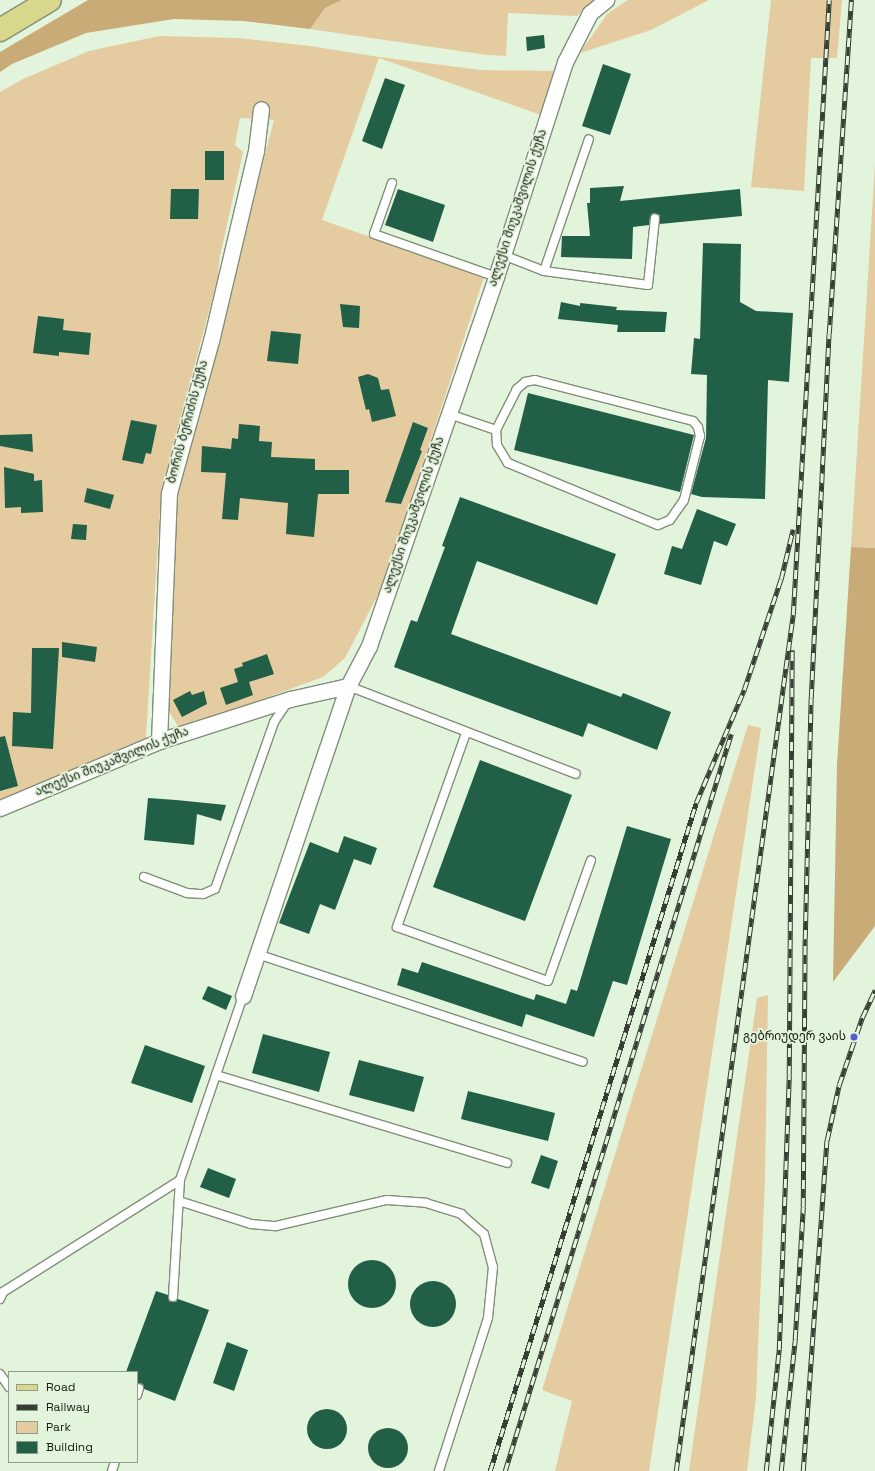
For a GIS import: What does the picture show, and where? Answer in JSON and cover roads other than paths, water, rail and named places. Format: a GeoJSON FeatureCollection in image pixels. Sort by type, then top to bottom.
{"type":"FeatureCollection","features":[{"type":"Feature","properties":{"kind":"main road"},"geometry":{"type":"LineString","coordinates":[[0,30],[50,0]]}},
{"type":"Feature","properties":{"kind":"street","name":"ალექსი შიუკაშვილის ქუჩა"},"geometry":{"type":"LineString","coordinates":[[0,808],[159,741],[290,699],[348,686],[369,646],[496,277],[565,62],[590,13],[606,0]]}},
{"type":"Feature","properties":{"kind":"street","name":"ბორის ბერიძის ქუჩა"},"geometry":{"type":"LineString","coordinates":[[159,741],[169,493],[211,341],[256,151],[261,109]]}},
{"type":"Feature","properties":{"kind":"street"},"geometry":{"type":"LineString","coordinates":[[242,996],[348,686]]}},
{"type":"Feature","properties":{"kind":"lane"},"geometry":{"type":"LineString","coordinates":[[544,271],[589,139]]}},
{"type":"Feature","properties":{"kind":"lane"},"geometry":{"type":"LineString","coordinates":[[392,183],[374,234],[496,277]]}},
{"type":"Feature","properties":{"kind":"lane"},"geometry":{"type":"LineString","coordinates":[[503,255],[544,271],[648,285],[655,218]]}},
{"type":"Feature","properties":{"kind":"lane"},"geometry":{"type":"LineString","coordinates":[[536,380],[693,421],[698,427],[700,436],[684,500],[670,520],[658,525],[508,463],[497,445],[496,430],[517,389],[525,382],[536,380]]}},
{"type":"Feature","properties":{"kind":"lane"},"geometry":{"type":"LineString","coordinates":[[449,414],[496,430]]}},
{"type":"Feature","properties":{"kind":"lane"},"geometry":{"type":"LineString","coordinates":[[348,686],[466,733],[576,774]]}},
{"type":"Feature","properties":{"kind":"lane"},"geometry":{"type":"LineString","coordinates":[[144,878],[187,893],[203,894],[215,889],[274,722],[290,699]]}},
{"type":"Feature","properties":{"kind":"lane"},"geometry":{"type":"LineString","coordinates":[[466,733],[397,927],[548,981],[591,860]]}},
{"type":"Feature","properties":{"kind":"lane"},"geometry":{"type":"LineString","coordinates":[[257,954],[583,1062]]}},
{"type":"Feature","properties":{"kind":"lane"},"geometry":{"type":"LineString","coordinates":[[173,1297],[180,1180],[242,996]]}},
{"type":"Feature","properties":{"kind":"lane"},"geometry":{"type":"LineString","coordinates":[[216,1075],[507,1163]]}},
{"type":"Feature","properties":{"kind":"lane"},"geometry":{"type":"LineString","coordinates":[[0,1299],[4,1292],[180,1180]]}},
{"type":"Feature","properties":{"kind":"lane"},"geometry":{"type":"LineString","coordinates":[[179,1201],[251,1224],[276,1226],[387,1200],[426,1202],[461,1214],[484,1234],[493,1267],[488,1318],[439,1471]]}},
{"type":"Feature","properties":{"kind":"lane"},"geometry":{"type":"LineString","coordinates":[[0,1374],[8,1386]]}},
{"type":"Feature","properties":{"kind":"railway"},"geometry":{"type":"LineString","coordinates":[[676,1471],[793,615],[829,0]]}},
{"type":"Feature","properties":{"kind":"railway"},"geometry":{"type":"LineString","coordinates":[[781,1471],[795,1339],[803,1207],[805,939],[811,698],[829,334],[851,0]]}},
{"type":"Feature","properties":{"kind":"railway"},"geometry":{"type":"LineString","coordinates":[[490,1471],[696,803],[744,690],[781,579],[793,529]]}},
{"type":"Feature","properties":{"kind":"railway"},"geometry":{"type":"LineString","coordinates":[[766,1471],[779,1350],[789,1075],[792,650]]}},
{"type":"Feature","properties":{"kind":"railway"},"geometry":{"type":"LineString","coordinates":[[505,1471],[731,734]]}},
{"type":"Feature","properties":{"kind":"railway"},"geometry":{"type":"LineString","coordinates":[[803,1471],[827,1140],[839,1085],[862,1018],[875,990]]}},
{"type":"Feature","properties":{"kind":"place","name":"გებრიუდერ ვაის"},"geometry":{"type":"Point","coordinates":[854,1037]}}]}
